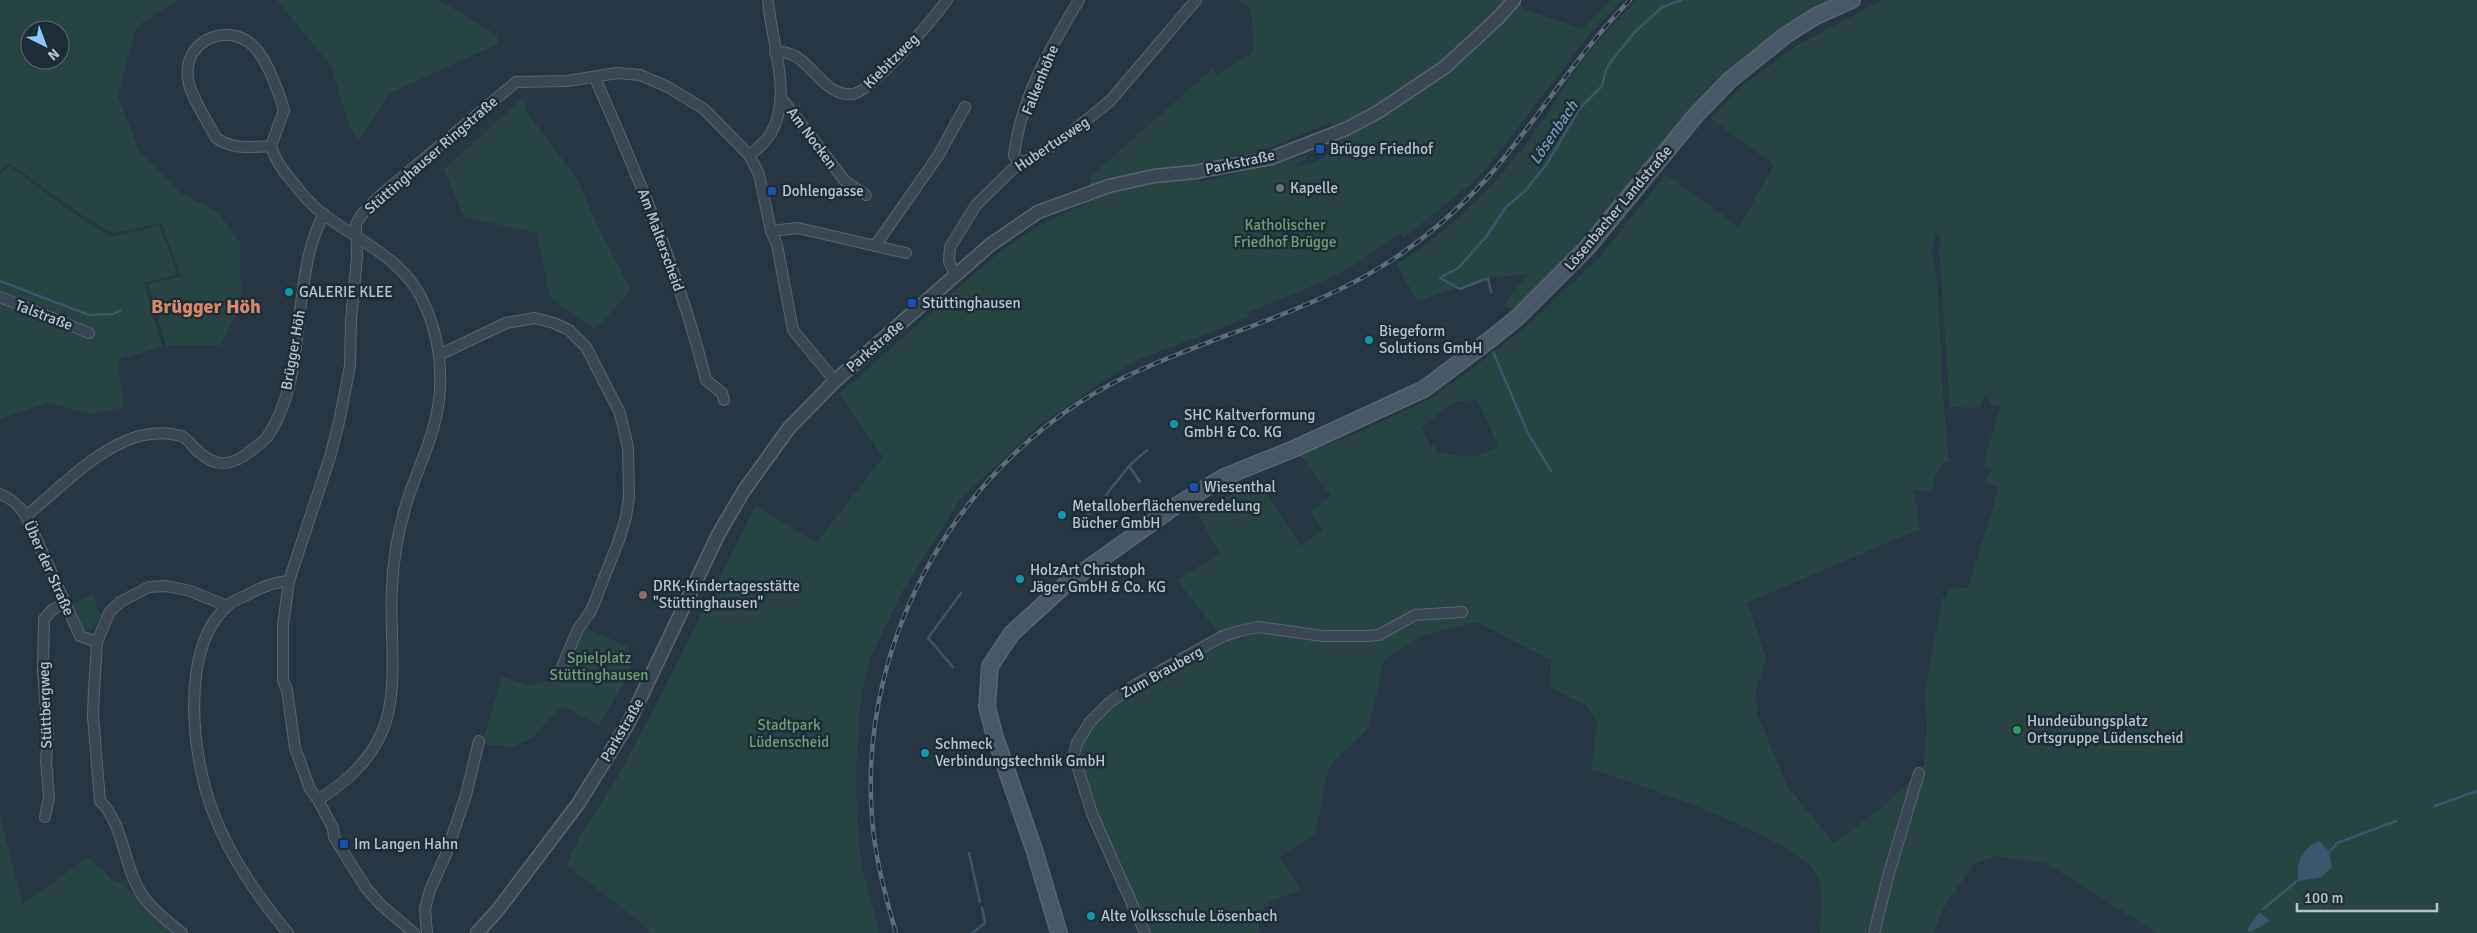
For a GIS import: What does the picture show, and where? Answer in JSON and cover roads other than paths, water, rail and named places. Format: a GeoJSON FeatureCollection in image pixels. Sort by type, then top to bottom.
{"type":"FeatureCollection","features":[{"type":"Feature","properties":{"kind":"main road","name":"Lösenbacher Landstraße"},"geometry":{"type":"LineString","coordinates":[[1060,933],[1034,849],[995,738],[987,707],[990,666],[1012,633],[1066,584],[1174,507],[1224,477],[1296,448],[1424,388],[1492,338],[1518,317],[1587,248],[1696,116],[1730,80],[1786,35],[1816,16],[1852,0]]}},
{"type":"Feature","properties":{"kind":"street","name":"Am Nocken"},"geometry":{"type":"LineString","coordinates":[[749,155],[771,133],[782,100],[768,0]]}},
{"type":"Feature","properties":{"kind":"street","name":"Kiebitzweg"},"geometry":{"type":"LineString","coordinates":[[775,53],[782,51],[793,55],[827,84],[838,91],[853,94],[864,89],[895,60],[947,0]]}},
{"type":"Feature","properties":{"kind":"street","name":"Falkenhöhe"},"geometry":{"type":"LineString","coordinates":[[1020,162],[1014,156],[1028,100],[1042,65],[1079,0]]}},
{"type":"Feature","properties":{"kind":"street","name":"Hubertusweg"},"geometry":{"type":"LineString","coordinates":[[954,275],[949,261],[950,247],[976,205],[1020,162],[1032,159],[1097,114],[1196,0]]}},
{"type":"Feature","properties":{"kind":"street","name":"Parkstraße"},"geometry":{"type":"LineString","coordinates":[[477,933],[497,911],[578,804],[629,722],[718,535],[744,492],[789,428],[835,381],[954,275],[1012,228],[1038,212],[1109,186],[1154,176],[1195,172],[1271,158],[1346,129],[1403,97],[1445,67],[1498,18],[1514,0]]}},
{"type":"Feature","properties":{"kind":"street"},"geometry":{"type":"LineString","coordinates":[[271,146],[237,148],[224,144],[216,138],[188,81],[188,66],[200,43],[212,36],[234,34],[257,50],[279,91],[284,110],[271,146],[274,157],[281,169],[307,199],[324,214],[398,267],[416,288],[424,304],[441,354],[439,400],[432,432],[407,501],[396,544],[392,589],[392,651],[389,706],[383,731],[368,757],[345,783],[318,800]]}},
{"type":"Feature","properties":{"kind":"street","name":"Stüttinghauser Ringstraße"},"geometry":{"type":"LineString","coordinates":[[414,933],[381,905],[362,882],[334,837],[333,828],[310,789],[295,748],[283,680],[283,625],[289,581],[339,422],[350,366],[351,320],[358,257],[356,224],[367,209],[516,82],[595,78],[628,73],[668,87],[704,109],[749,155],[759,174],[771,231],[777,245],[793,330],[835,381]]}},
{"type":"Feature","properties":{"kind":"street","name":"Am Malterscheid"},"geometry":{"type":"LineString","coordinates":[[595,78],[635,169],[667,252],[706,380],[722,393],[724,400]]}},
{"type":"Feature","properties":{"kind":"street","name":"Am Nocken"},"geometry":{"type":"LineString","coordinates":[[782,100],[845,182],[866,195]]}},
{"type":"Feature","properties":{"kind":"street"},"geometry":{"type":"LineString","coordinates":[[875,246],[938,156],[965,108]]}},
{"type":"Feature","properties":{"kind":"street","name":"Brügger Höh"},"geometry":{"type":"LineString","coordinates":[[26,516],[112,446],[140,436],[171,434],[182,436],[206,458],[225,464],[233,463],[267,437],[284,399],[295,357],[314,238],[324,214]]}},
{"type":"Feature","properties":{"kind":"street"},"geometry":{"type":"LineString","coordinates":[[771,231],[798,228],[906,253]]}},
{"type":"Feature","properties":{"kind":"street","name":"Talstraße"},"geometry":{"type":"LineString","coordinates":[[0,297],[88,333]]}},
{"type":"Feature","properties":{"kind":"street"},"geometry":{"type":"LineString","coordinates":[[441,354],[506,324],[535,318],[554,323],[569,330],[586,347],[620,413],[628,448],[629,496],[626,517],[591,611],[578,629],[558,674]]}},
{"type":"Feature","properties":{"kind":"street","name":"Über der Straße"},"geometry":{"type":"LineString","coordinates":[[0,494],[11,498],[20,506],[26,516],[80,636],[97,642]]}},
{"type":"Feature","properties":{"kind":"street"},"geometry":{"type":"LineString","coordinates":[[288,933],[248,883],[212,810],[199,764],[193,695],[200,653],[227,606],[259,588],[274,582],[289,581]]}},
{"type":"Feature","properties":{"kind":"street"},"geometry":{"type":"LineString","coordinates":[[182,933],[156,912],[136,886],[110,811],[100,801],[93,716],[97,642],[103,624],[114,607],[149,587],[166,586],[190,592],[227,606]]}},
{"type":"Feature","properties":{"kind":"street","name":"Stüttbergweg"},"geometry":{"type":"LineString","coordinates":[[45,817],[49,797],[46,761],[48,735],[44,670],[44,619],[52,610],[65,603]]}},
{"type":"Feature","properties":{"kind":"street","name":"Zum Brauberg"},"geometry":{"type":"LineString","coordinates":[[1145,933],[1093,816],[1075,760],[1074,755],[1077,744],[1090,722],[1110,702],[1135,685],[1221,637],[1239,631],[1258,627],[1323,636],[1368,636],[1379,635],[1415,615],[1462,612]]}},
{"type":"Feature","properties":{"kind":"street"},"geometry":{"type":"LineString","coordinates":[[427,933],[425,909],[430,890],[446,854],[466,795],[479,741]]}},
{"type":"Feature","properties":{"kind":"street"},"geometry":{"type":"LineString","coordinates":[[1874,933],[1888,873],[1919,773]]}},
{"type":"Feature","properties":{"kind":"water"},"geometry":{"type":"Polygon","coordinates":[[[2319,841],[2329,851],[2332,867],[2321,877],[2299,881],[2298,869],[2301,857],[2308,848],[2319,841]]]}},
{"type":"Feature","properties":{"kind":"water"},"geometry":{"type":"Polygon","coordinates":[[[2259,912],[2270,921],[2251,932],[2247,930],[2259,912]]]}},
{"type":"Feature","properties":{"kind":"waterway","name":"Lösenbach"},"geometry":{"type":"LineString","coordinates":[[1491,292],[1488,278],[1460,289],[1440,278],[1458,268],[1486,237],[1506,207],[1525,191],[1546,165],[1580,108],[1602,86],[1606,70],[1612,60],[1634,33],[1662,7],[1682,0]]}},
{"type":"Feature","properties":{"kind":"waterway"},"geometry":{"type":"LineString","coordinates":[[0,281],[89,315],[113,314],[121,310]]}},
{"type":"Feature","properties":{"kind":"waterway"},"geometry":{"type":"LineString","coordinates":[[1493,352],[1528,433],[1551,471]]}},
{"type":"Feature","properties":{"kind":"waterway","name":"Lösenbach"},"geometry":{"type":"LineString","coordinates":[[1106,495],[1129,466],[1147,450]]}},
{"type":"Feature","properties":{"kind":"waterway"},"geometry":{"type":"LineString","coordinates":[[1129,466],[1140,482]]}},
{"type":"Feature","properties":{"kind":"waterway","name":"Lösenbach"},"geometry":{"type":"LineString","coordinates":[[1082,520],[1097,505]]}},
{"type":"Feature","properties":{"kind":"waterway","name":"Lösenbach"},"geometry":{"type":"LineString","coordinates":[[953,667],[928,638],[961,593]]}},
{"type":"Feature","properties":{"kind":"waterway"},"geometry":{"type":"LineString","coordinates":[[2435,806],[2477,791]]}},
{"type":"Feature","properties":{"kind":"waterway"},"geometry":{"type":"LineString","coordinates":[[2329,853],[2337,843],[2396,821]]}},
{"type":"Feature","properties":{"kind":"waterway","name":"Lösenbach"},"geometry":{"type":"LineString","coordinates":[[969,853],[980,902]]}},
{"type":"Feature","properties":{"kind":"waterway"},"geometry":{"type":"LineString","coordinates":[[2263,909],[2298,880]]}},
{"type":"Feature","properties":{"kind":"waterway","name":"Lösenbach"},"geometry":{"type":"LineString","coordinates":[[972,933],[985,923],[982,908]]}},
{"type":"Feature","properties":{"kind":"railway"},"geometry":{"type":"LineString","coordinates":[[896,933],[881,876],[872,818],[872,750],[883,684],[903,620],[931,560],[969,504],[1013,455],[1065,412],[1123,378],[1157,362],[1263,322],[1332,293],[1366,276],[1424,237],[1450,216],[1495,169],[1594,40],[1630,0]]}},
{"type":"Feature","properties":{"kind":"place","name":"Brügge Friedhof"},"geometry":{"type":"Point","coordinates":[1320,149]}},
{"type":"Feature","properties":{"kind":"place","name":"Kapelle"},"geometry":{"type":"Point","coordinates":[1280,188]}},
{"type":"Feature","properties":{"kind":"place","name":"Dohlengasse"},"geometry":{"type":"Point","coordinates":[772,191]}},
{"type":"Feature","properties":{"kind":"place","name":"GALERIE KLEE"},"geometry":{"type":"Point","coordinates":[289,292]}},
{"type":"Feature","properties":{"kind":"place","name":"Stüttinghausen"},"geometry":{"type":"Point","coordinates":[912,303]}},
{"type":"Feature","properties":{"kind":"place","name":"Biegeform Solutions GmbH"},"geometry":{"type":"Point","coordinates":[1369,340]}},
{"type":"Feature","properties":{"kind":"place","name":"SHC Kaltverformung GmbH & Co. KG"},"geometry":{"type":"Point","coordinates":[1174,424]}},
{"type":"Feature","properties":{"kind":"place","name":"Wiesenthal"},"geometry":{"type":"Point","coordinates":[1194,487]}},
{"type":"Feature","properties":{"kind":"place","name":"Metalloberflächenveredelung Bücher GmbH"},"geometry":{"type":"Point","coordinates":[1062,515]}},
{"type":"Feature","properties":{"kind":"place","name":"HolzArt Christoph Jäger GmbH & Co. KG"},"geometry":{"type":"Point","coordinates":[1020,579]}},
{"type":"Feature","properties":{"kind":"place","name":"DRK-Kindertagesstätte \"Stüttinghausen\""},"geometry":{"type":"Point","coordinates":[643,595]}},
{"type":"Feature","properties":{"kind":"place","name":"Hundeübungsplatz Ortsgruppe Lüdenscheid"},"geometry":{"type":"Point","coordinates":[2017,730]}},
{"type":"Feature","properties":{"kind":"place","name":"Schmeck Verbindungstechnik GmbH"},"geometry":{"type":"Point","coordinates":[925,753]}},
{"type":"Feature","properties":{"kind":"place","name":"Im Langen Hahn"},"geometry":{"type":"Point","coordinates":[344,844]}},
{"type":"Feature","properties":{"kind":"place","name":"Alte Volksschule Lösenbach"},"geometry":{"type":"Point","coordinates":[1091,916]}},
{"type":"Feature","properties":{"kind":"district","name":"Brügger Höh"},"geometry":{"type":"Point","coordinates":[206,306]}},
{"type":"Feature","properties":{"kind":"park label","name":"Katholischer Friedhof Brügge"},"geometry":{"type":"Point","coordinates":[1285,234]}},
{"type":"Feature","properties":{"kind":"park label","name":"Spielplatz Stüttinghausen"},"geometry":{"type":"Point","coordinates":[599,666]}},
{"type":"Feature","properties":{"kind":"park label","name":"Stadtpark Lüdenscheid"},"geometry":{"type":"Point","coordinates":[789,734]}}]}
